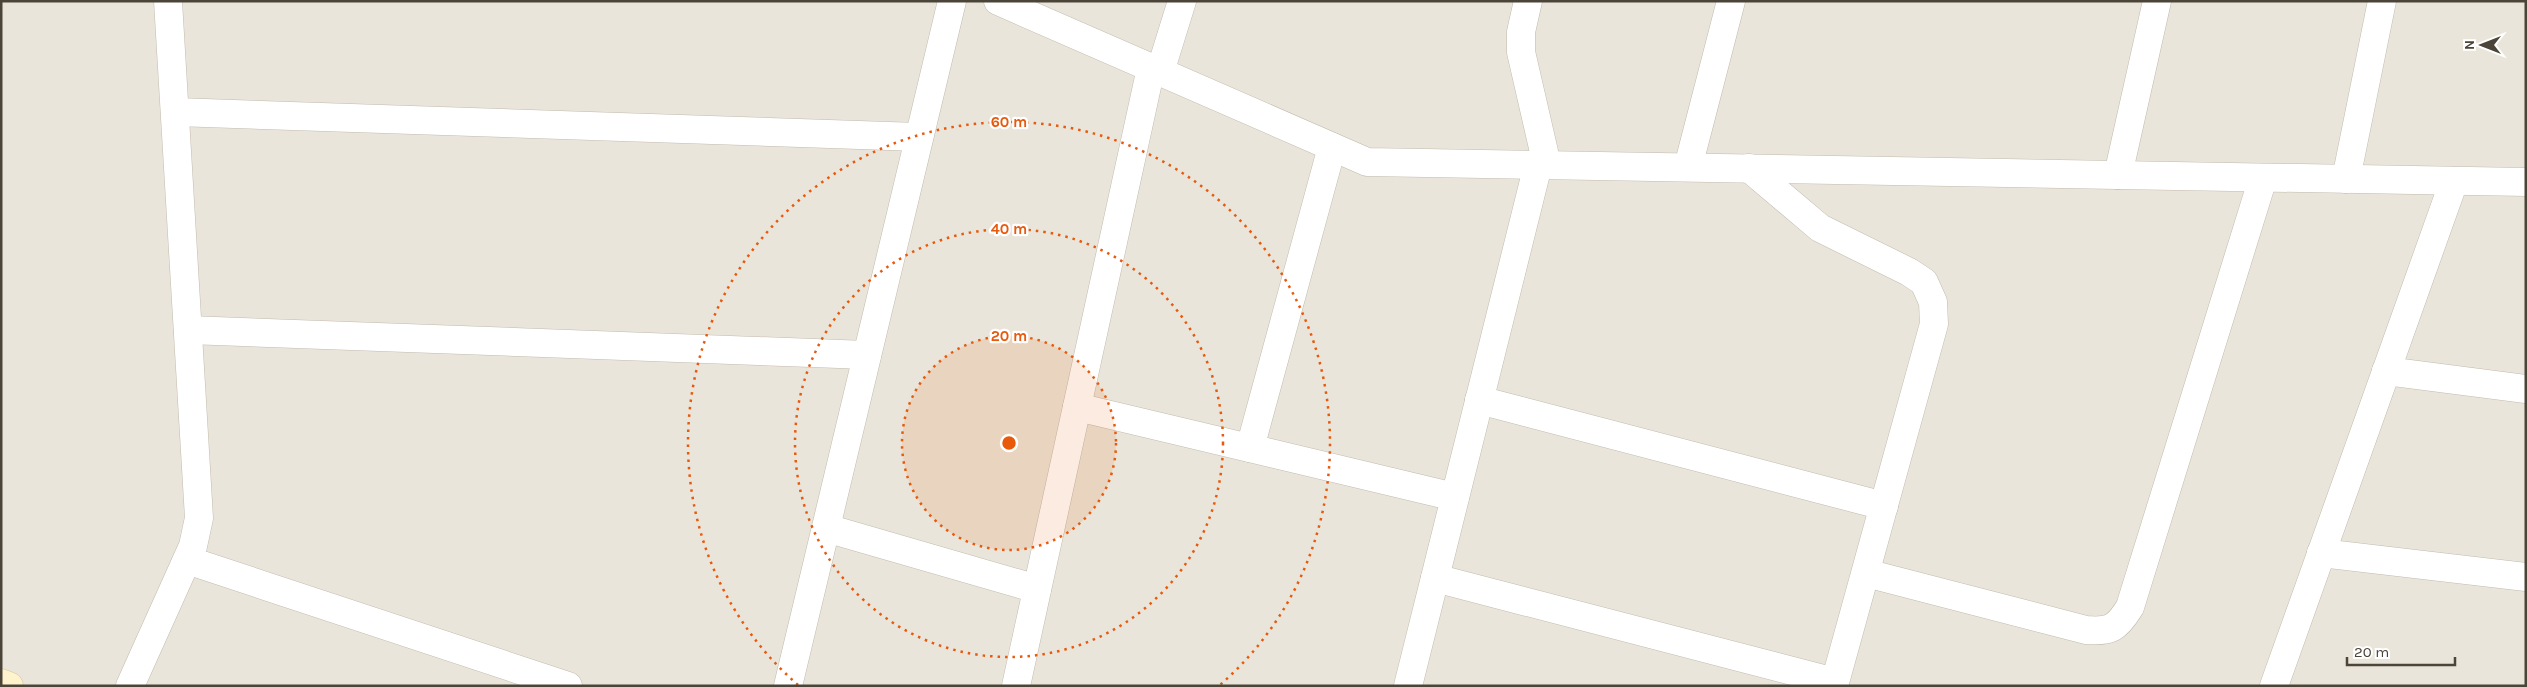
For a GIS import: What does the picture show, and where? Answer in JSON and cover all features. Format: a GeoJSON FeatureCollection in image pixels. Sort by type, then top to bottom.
{"type":"FeatureCollection","features":[{"type":"Feature","properties":{"kind":"street"},"geometry":{"type":"LineString","coordinates":[[130,686],[188,560],[199,518],[168,1]]}},
{"type":"Feature","properties":{"kind":"street"},"geometry":{"type":"LineString","coordinates":[[788,686],[952,1]]}},
{"type":"Feature","properties":{"kind":"street"},"geometry":{"type":"LineString","coordinates":[[998,1],[1367,162],[2526,182]]}},
{"type":"Feature","properties":{"kind":"street"},"geometry":{"type":"LineString","coordinates":[[1016,686],[1077,407],[1156,70],[1182,1]]}},
{"type":"Feature","properties":{"kind":"street"},"geometry":{"type":"LineString","coordinates":[[1408,686],[1479,400],[1542,165],[1521,52],[1521,32],[1528,1]]}},
{"type":"Feature","properties":{"kind":"street"},"geometry":{"type":"LineString","coordinates":[[1688,167],[1731,1]]}},
{"type":"Feature","properties":{"kind":"street"},"geometry":{"type":"LineString","coordinates":[[2118,175],[2157,1]]}},
{"type":"Feature","properties":{"kind":"street"},"geometry":{"type":"LineString","coordinates":[[2346,179],[2382,1]]}},
{"type":"Feature","properties":{"kind":"street"},"geometry":{"type":"LineString","coordinates":[[175,112],[919,137]]}},
{"type":"Feature","properties":{"kind":"street"},"geometry":{"type":"LineString","coordinates":[[1250,448],[1332,147]]}},
{"type":"Feature","properties":{"kind":"street"},"geometry":{"type":"LineString","coordinates":[[1435,578],[1835,684],[1934,324],[1933,302],[1924,282],[1820,228],[1749,168]]}},
{"type":"Feature","properties":{"kind":"street"},"geometry":{"type":"LineString","coordinates":[[1866,572],[2086,630],[2104,632],[2119,624],[2130,607],[2263,178]]}},
{"type":"Feature","properties":{"kind":"street"},"geometry":{"type":"LineString","coordinates":[[2274,686],[2454,181]]}},
{"type":"Feature","properties":{"kind":"street"},"geometry":{"type":"LineString","coordinates":[[188,330],[867,355]]}},
{"type":"Feature","properties":{"kind":"street"},"geometry":{"type":"LineString","coordinates":[[2386,371],[2526,389]]}},
{"type":"Feature","properties":{"kind":"street"},"geometry":{"type":"LineString","coordinates":[[1479,400],[1884,506]]}},
{"type":"Feature","properties":{"kind":"street"},"geometry":{"type":"LineString","coordinates":[[1077,407],[1455,497]]}},
{"type":"Feature","properties":{"kind":"street"},"geometry":{"type":"LineString","coordinates":[[826,528],[1037,589]]}},
{"type":"Feature","properties":{"kind":"street"},"geometry":{"type":"LineString","coordinates":[[2321,552],[2526,577]]}},
{"type":"Feature","properties":{"kind":"street"},"geometry":{"type":"LineString","coordinates":[[188,560],[568,686]]}},
{"type":"Feature","properties":{"kind":"street"},"geometry":{"type":"LineString","coordinates":[[1,683],[9,686]]}},
{"type":"Feature","properties":{"kind":"shaded area"},"geometry":{"type":"Polygon","coordinates":[[[1,1],[2526,1],[2526,686],[1,686],[1,1]]]}}]}
